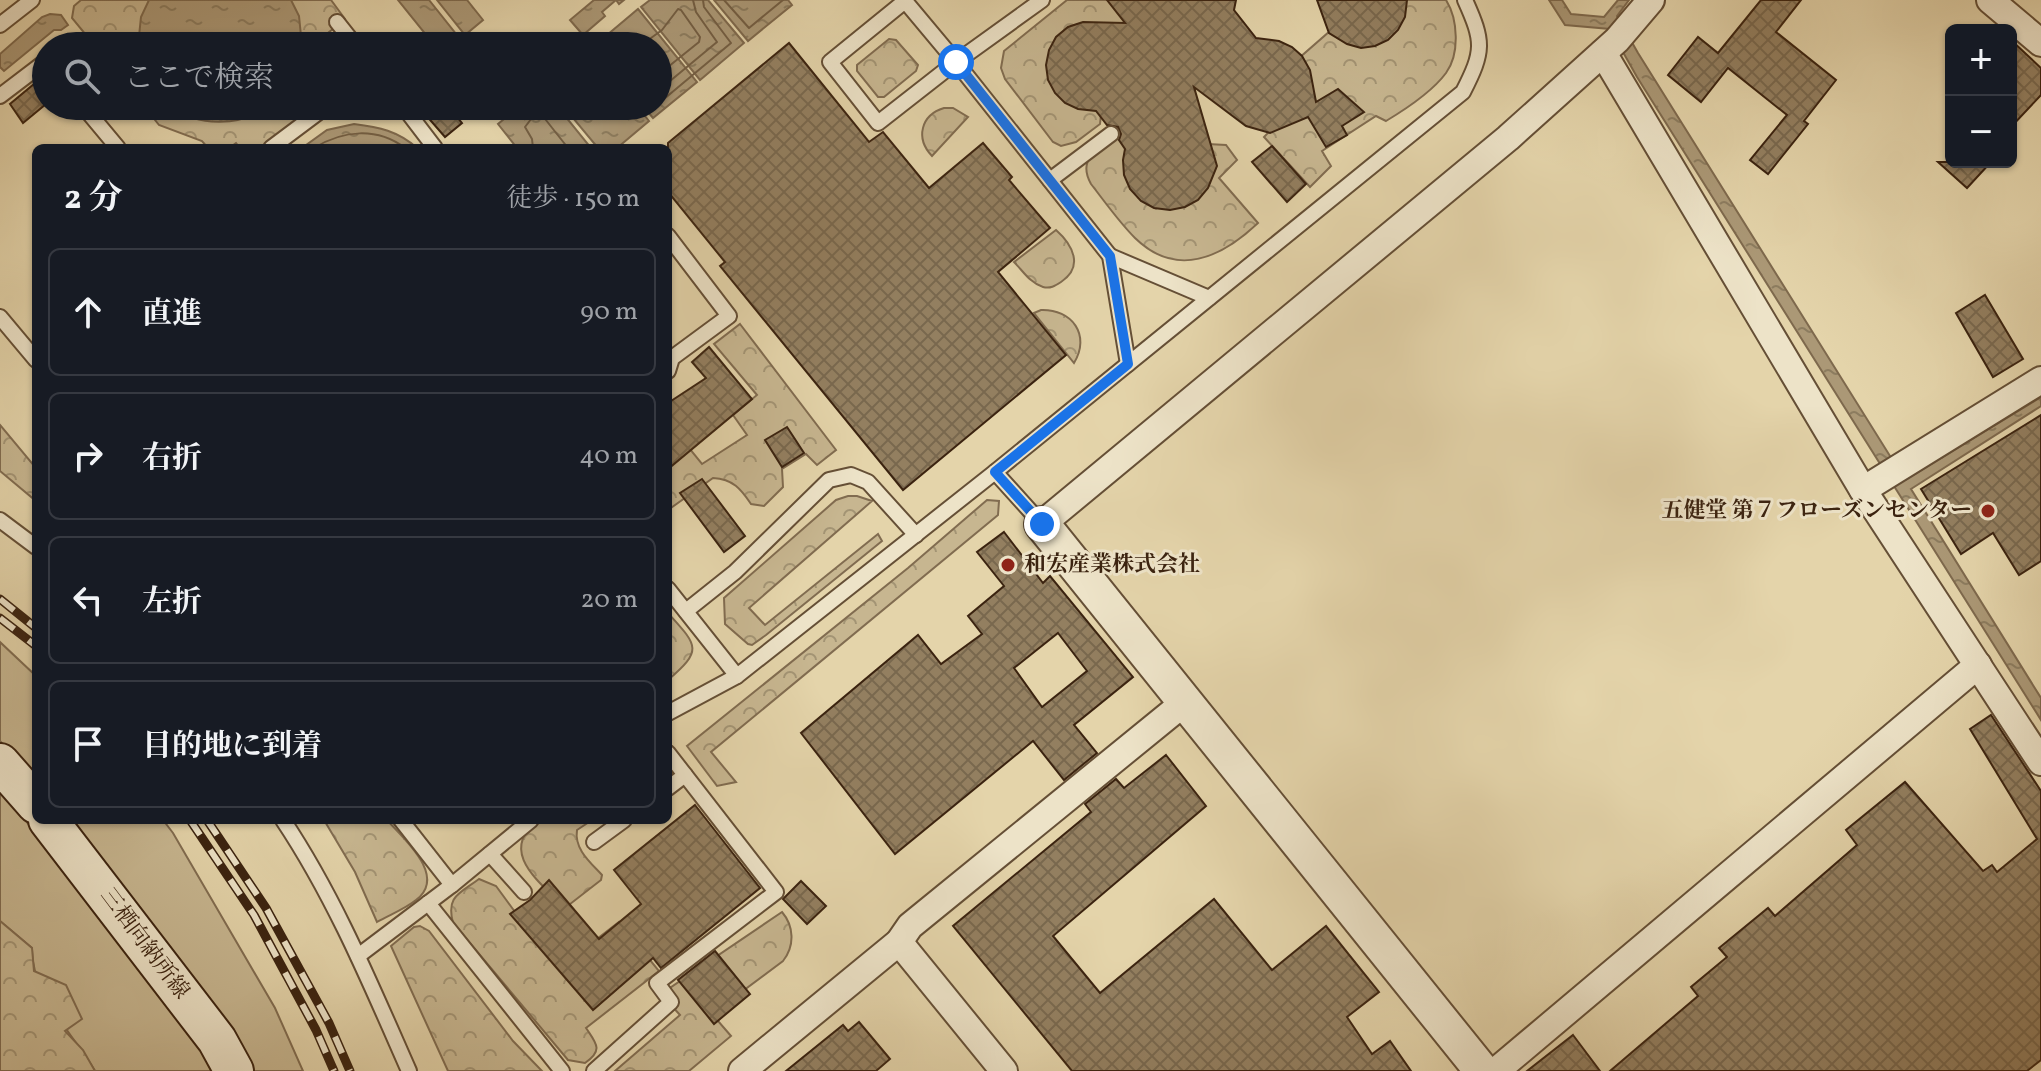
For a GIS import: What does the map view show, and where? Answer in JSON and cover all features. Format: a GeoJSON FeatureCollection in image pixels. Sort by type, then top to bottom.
{"type":"FeatureCollection","features":[{"type":"Feature","properties":{"kind":"main road"},"geometry":{"type":"LineString","coordinates":[[0,763],[32,799]]}},
{"type":"Feature","properties":{"kind":"main road","name":"三栖向納所線"},"geometry":{"type":"LineString","coordinates":[[51,824],[217,1040],[234,1071]]}},
{"type":"Feature","properties":{"kind":"street"},"geometry":{"type":"LineString","coordinates":[[1482,1071],[1042,524],[1508,138],[1618,39],[1651,0]]}},
{"type":"Feature","properties":{"kind":"street"},"geometry":{"type":"LineString","coordinates":[[1990,0],[2041,43]]}},
{"type":"Feature","properties":{"kind":"street"},"geometry":{"type":"LineString","coordinates":[[1618,39],[1868,486],[2041,762]]}},
{"type":"Feature","properties":{"kind":"street"},"geometry":{"type":"LineString","coordinates":[[1868,486],[2041,380]]}},
{"type":"Feature","properties":{"kind":"street"},"geometry":{"type":"LineString","coordinates":[[1496,1071],[1978,665]]}},
{"type":"Feature","properties":{"kind":"street"},"geometry":{"type":"LineString","coordinates":[[742,1071],[899,942],[910,926],[1185,702]]}},
{"type":"Feature","properties":{"kind":"street"},"geometry":{"type":"LineString","coordinates":[[899,942],[1004,1071]]}},
{"type":"Feature","properties":{"kind":"lane"},"geometry":{"type":"LineString","coordinates":[[0,25],[32,0]]}},
{"type":"Feature","properties":{"kind":"lane"},"geometry":{"type":"LineString","coordinates":[[1042,0],[956,62],[878,123],[830,62],[905,1],[956,62],[1110,256],[1209,298]]}},
{"type":"Feature","properties":{"kind":"lane"},"geometry":{"type":"LineString","coordinates":[[672,711],[737,676],[995,472],[1463,92],[1480,59],[1477,26],[1465,0]]}},
{"type":"Feature","properties":{"kind":"lane"},"geometry":{"type":"LineString","coordinates":[[337,22],[345,32]]}},
{"type":"Feature","properties":{"kind":"lane"},"geometry":{"type":"LineString","coordinates":[[0,96],[32,72]]}},
{"type":"Feature","properties":{"kind":"lane"},"geometry":{"type":"LineString","coordinates":[[95,120],[115,144]]}},
{"type":"Feature","properties":{"kind":"lane"},"geometry":{"type":"LineString","coordinates":[[276,144],[308,120]]}},
{"type":"Feature","properties":{"kind":"lane"},"geometry":{"type":"LineString","coordinates":[[414,120],[432,144]]}},
{"type":"Feature","properties":{"kind":"lane"},"geometry":{"type":"LineString","coordinates":[[1050,180],[1111,134]]}},
{"type":"Feature","properties":{"kind":"lane"},"geometry":{"type":"LineString","coordinates":[[672,241],[729,316],[672,358]]}},
{"type":"Feature","properties":{"kind":"lane"},"geometry":{"type":"LineString","coordinates":[[1110,256],[1128,364]]}},
{"type":"Feature","properties":{"kind":"lane"},"geometry":{"type":"LineString","coordinates":[[0,317],[32,355]]}},
{"type":"Feature","properties":{"kind":"lane"},"geometry":{"type":"LineString","coordinates":[[995,472],[1042,524]]}},
{"type":"Feature","properties":{"kind":"lane"},"geometry":{"type":"LineString","coordinates":[[686,611],[735,572],[829,480],[851,475],[868,482],[916,535]]}},
{"type":"Feature","properties":{"kind":"lane"},"geometry":{"type":"LineString","coordinates":[[0,520],[32,544]]}},
{"type":"Feature","properties":{"kind":"lane"},"geometry":{"type":"LineString","coordinates":[[672,594],[737,676]]}},
{"type":"Feature","properties":{"kind":"lane"},"geometry":{"type":"LineString","coordinates":[[594,1071],[671,1002],[657,983],[776,892],[672,758]]}},
{"type":"Feature","properties":{"kind":"lane"},"geometry":{"type":"LineString","coordinates":[[672,785],[685,775]]}},
{"type":"Feature","properties":{"kind":"lane"},"geometry":{"type":"LineString","coordinates":[[286,824],[308,858],[358,956],[409,1071]]}},
{"type":"Feature","properties":{"kind":"lane"},"geometry":{"type":"LineString","coordinates":[[404,824],[452,885]]}},
{"type":"Feature","properties":{"kind":"lane"},"geometry":{"type":"LineString","coordinates":[[358,956],[526,824]]}},
{"type":"Feature","properties":{"kind":"lane"},"geometry":{"type":"LineString","coordinates":[[594,842],[619,824]]}},
{"type":"Feature","properties":{"kind":"lane"},"geometry":{"type":"LineString","coordinates":[[490,854],[524,892]]}},
{"type":"Feature","properties":{"kind":"lane"},"geometry":{"type":"LineString","coordinates":[[428,903],[562,1071]]}},
{"type":"Feature","properties":{"kind":"green space"},"geometry":{"type":"Polygon","coordinates":[[[81,0],[331,0],[345,19],[329,32],[84,32],[72,18],[74,6],[81,0]]]}},
{"type":"Feature","properties":{"kind":"green space"},"geometry":{"type":"Polygon","coordinates":[[[1067,0],[1160,0],[1109,41],[1100,124],[1076,142],[1061,146],[1053,142],[1005,79],[1001,68],[1004,51],[1067,0]]]}},
{"type":"Feature","properties":{"kind":"green space"},"geometry":{"type":"Polygon","coordinates":[[[1346,0],[1446,0],[1455,26],[1454,56],[1440,80],[1410,106],[1386,121],[1376,116],[1322,151],[1331,166],[1310,187],[1264,137],[1304,95],[1298,59],[1346,17],[1346,0]]]}},
{"type":"Feature","properties":{"kind":"green space"},"geometry":{"type":"Polygon","coordinates":[[[889,39],[896,40],[918,65],[916,71],[884,97],[878,97],[857,71],[857,65],[889,39]]]}},
{"type":"Feature","properties":{"kind":"green space"},"geometry":{"type":"Polygon","coordinates":[[[944,108],[953,108],[968,117],[932,156],[923,142],[923,128],[930,116],[944,108]]]}},
{"type":"Feature","properties":{"kind":"green space"},"geometry":{"type":"Polygon","coordinates":[[[155,120],[296,120],[266,144],[205,144],[159,125],[155,120]]]}},
{"type":"Feature","properties":{"kind":"green space"},"geometry":{"type":"Polygon","coordinates":[[[1113,139],[1226,145],[1237,160],[1219,178],[1258,223],[1230,245],[1199,259],[1167,258],[1151,251],[1123,225],[1087,176],[1090,157],[1113,139]]]}},
{"type":"Feature","properties":{"kind":"green space"},"geometry":{"type":"Polygon","coordinates":[[[1056,230],[1071,249],[1074,263],[1068,276],[1055,286],[1046,288],[1030,280],[1014,262],[1056,230]]]}},
{"type":"Feature","properties":{"kind":"green space"},"geometry":{"type":"Polygon","coordinates":[[[1041,310],[1062,314],[1076,326],[1080,343],[1074,363],[1034,313],[1041,310]]]}},
{"type":"Feature","properties":{"kind":"green space"},"geometry":{"type":"Polygon","coordinates":[[[740,324],[836,450],[817,465],[806,454],[782,469],[783,487],[764,506],[751,504],[740,489],[713,478],[672,507],[672,427],[702,464],[747,435],[733,415],[757,395],[714,344],[740,324]]]}},
{"type":"Feature","properties":{"kind":"green space"},"geometry":{"type":"Polygon","coordinates":[[[0,425],[32,463],[32,498],[0,471],[0,425]]]}},
{"type":"Feature","properties":{"kind":"green space"},"geometry":{"type":"Polygon","coordinates":[[[848,496],[872,501],[749,608],[765,625],[878,534],[882,541],[766,635],[752,645],[748,644],[725,624],[724,598],[836,500],[848,496]]]}},
{"type":"Feature","properties":{"kind":"green space"},"geometry":{"type":"Polygon","coordinates":[[[987,500],[999,501],[998,515],[711,752],[736,782],[717,786],[687,746],[908,568],[987,500]]]}},
{"type":"Feature","properties":{"kind":"green space"},"geometry":{"type":"Polygon","coordinates":[[[672,617],[686,633],[692,648],[687,662],[672,676],[672,617]]]}},
{"type":"Feature","properties":{"kind":"green space"},"geometry":{"type":"Polygon","coordinates":[[[0,642],[32,672],[32,777],[0,741],[0,642]]]}},
{"type":"Feature","properties":{"kind":"green space"},"geometry":{"type":"Polygon","coordinates":[[[0,791],[123,934],[218,1071],[95,1071],[46,998],[38,982],[32,948],[0,921],[0,791]]]}},
{"type":"Feature","properties":{"kind":"green space"},"geometry":{"type":"Polygon","coordinates":[[[72,824],[166,824],[173,833],[275,1008],[303,1071],[250,1071],[72,824]]]}},
{"type":"Feature","properties":{"kind":"green space"},"geometry":{"type":"Polygon","coordinates":[[[326,824],[391,824],[420,858],[427,880],[425,890],[416,900],[377,922],[355,872],[326,824]]]}},
{"type":"Feature","properties":{"kind":"green space"},"geometry":{"type":"Polygon","coordinates":[[[534,824],[586,824],[577,830],[578,843],[602,875],[601,880],[565,908],[527,866],[521,844],[534,824]]]}},
{"type":"Feature","properties":{"kind":"green space"},"geometry":{"type":"Polygon","coordinates":[[[479,879],[496,886],[518,916],[593,942],[619,922],[659,971],[586,1028],[595,1042],[596,1050],[585,1063],[568,1060],[453,923],[453,901],[479,879]]]}},
{"type":"Feature","properties":{"kind":"green space"},"geometry":{"type":"Polygon","coordinates":[[[782,912],[792,936],[790,949],[783,961],[712,1014],[731,1036],[689,1071],[615,1071],[680,1015],[661,994],[782,912]]]}},
{"type":"Feature","properties":{"kind":"green space"},"geometry":{"type":"Polygon","coordinates":[[[0,921],[32,948],[34,971],[66,985],[82,1019],[65,1031],[83,1050],[95,1071],[0,1071],[0,921]]]}},
{"type":"Feature","properties":{"kind":"green space"},"geometry":{"type":"Polygon","coordinates":[[[420,926],[429,931],[513,1041],[542,1071],[448,1071],[391,946],[414,927],[420,926]]]}},
{"type":"Feature","properties":{"kind":"water"},"geometry":{"type":"Polygon","coordinates":[[[149,0],[291,0],[299,16],[301,32],[139,32],[141,17],[149,0]]]}},
{"type":"Feature","properties":{"kind":"water"},"geometry":{"type":"Polygon","coordinates":[[[398,0],[429,0],[454,32],[424,32],[398,0]]]}},
{"type":"Feature","properties":{"kind":"water"},"geometry":{"type":"Polygon","coordinates":[[[437,0],[467,0],[483,20],[469,32],[463,32],[437,0]]]}},
{"type":"Feature","properties":{"kind":"water"},"geometry":{"type":"Polygon","coordinates":[[[594,0],[616,0],[602,12],[605,16],[586,32],[580,32],[570,20],[594,0]]]}},
{"type":"Feature","properties":{"kind":"water"},"geometry":{"type":"Polygon","coordinates":[[[650,0],[708,0],[744,43],[700,80],[672,45],[672,32],[661,32],[641,7],[650,0]]]}},
{"type":"Feature","properties":{"kind":"water"},"geometry":{"type":"Polygon","coordinates":[[[714,0],[788,0],[792,5],[748,41],[714,0]]]}},
{"type":"Feature","properties":{"kind":"water"},"geometry":{"type":"Polygon","coordinates":[[[1549,0],[1562,0],[1571,14],[1604,17],[1618,0],[1629,0],[1617,16],[1638,53],[1905,480],[2041,397],[2041,406],[1911,489],[2041,698],[2041,720],[1637,77],[1610,29],[1565,25],[1549,0]]]}},
{"type":"Feature","properties":{"kind":"water"},"geometry":{"type":"Polygon","coordinates":[[[638,9],[657,32],[611,32],[638,9]]]}},
{"type":"Feature","properties":{"kind":"water"},"geometry":{"type":"Polygon","coordinates":[[[61,15],[68,25],[52,32],[32,32],[32,48],[4,71],[0,67],[0,54],[42,17],[61,15]]]}},
{"type":"Feature","properties":{"kind":"water"},"geometry":{"type":"Polygon","coordinates":[[[672,51],[697,82],[672,102],[672,51]]]}},
{"type":"Feature","properties":{"kind":"water"},"geometry":{"type":"Polygon","coordinates":[[[203,120],[237,120],[220,122],[203,120]]]}},
{"type":"Feature","properties":{"kind":"water"},"geometry":{"type":"Polygon","coordinates":[[[503,120],[568,120],[588,144],[514,144],[498,124],[503,120]]]}},
{"type":"Feature","properties":{"kind":"water"},"geometry":{"type":"Polygon","coordinates":[[[575,120],[649,121],[622,144],[595,144],[575,120]]]}},
{"type":"Feature","properties":{"kind":"water"},"geometry":{"type":"Polygon","coordinates":[[[354,124],[388,131],[411,144],[308,144],[327,130],[354,124]]]}},
{"type":"Feature","properties":{"kind":"building"},"geometry":{"type":"Polygon","coordinates":[[[1107,0],[1236,0],[1234,10],[1256,38],[1279,41],[1302,56],[1310,70],[1316,102],[1338,89],[1364,112],[1342,126],[1347,135],[1326,147],[1308,117],[1270,133],[1246,126],[1194,87],[1217,166],[1208,188],[1198,200],[1170,210],[1154,208],[1141,201],[1130,189],[1124,175],[1125,149],[1119,140],[1121,134],[1118,127],[1107,125],[1096,111],[1078,109],[1065,103],[1048,80],[1046,65],[1049,50],[1056,37],[1068,27],[1083,22],[1125,23],[1107,0]]]}},
{"type":"Feature","properties":{"kind":"building"},"geometry":{"type":"Polygon","coordinates":[[[1317,0],[1407,0],[1405,17],[1398,30],[1388,40],[1361,48],[1329,33],[1317,0]]]}},
{"type":"Feature","properties":{"kind":"building"},"geometry":{"type":"Polygon","coordinates":[[[1761,0],[1801,0],[1776,32],[1836,80],[1804,121],[1808,124],[1768,174],[1750,160],[1787,115],[1728,68],[1701,102],[1668,75],[1698,37],[1718,53],[1761,0]]]}},
{"type":"Feature","properties":{"kind":"building"},"geometry":{"type":"Polygon","coordinates":[[[789,43],[869,142],[883,132],[929,188],[983,143],[1012,177],[1009,180],[1050,228],[998,272],[1066,355],[903,490],[720,266],[725,262],[672,197],[672,144],[668,143],[789,43]]]}},
{"type":"Feature","properties":{"kind":"building"},"geometry":{"type":"Polygon","coordinates":[[[2017,46],[2041,68],[2041,95],[2017,121],[2017,46]]]}},
{"type":"Feature","properties":{"kind":"building"},"geometry":{"type":"Polygon","coordinates":[[[32,86],[32,116],[23,123],[10,104],[32,86]]]}},
{"type":"Feature","properties":{"kind":"building"},"geometry":{"type":"Polygon","coordinates":[[[430,120],[460,120],[462,123],[445,137],[430,120]]]}},
{"type":"Feature","properties":{"kind":"building"},"geometry":{"type":"Polygon","coordinates":[[[1272,146],[1306,184],[1287,202],[1252,162],[1272,146]]]}},
{"type":"Feature","properties":{"kind":"building"},"geometry":{"type":"Polygon","coordinates":[[[1938,162],[1945,162],[1945,168],[1985,168],[1967,188],[1938,162]]]}},
{"type":"Feature","properties":{"kind":"building"},"geometry":{"type":"Polygon","coordinates":[[[1985,295],[2023,359],[1993,377],[1956,313],[1985,295]]]}},
{"type":"Feature","properties":{"kind":"building"},"geometry":{"type":"Polygon","coordinates":[[[709,347],[752,399],[672,466],[672,400],[706,378],[692,362],[709,347]]]}},
{"type":"Feature","properties":{"kind":"building","name":"五健堂 第７フローズンセンター"},"geometry":{"type":"Polygon","coordinates":[[[2041,415],[2041,561],[2019,575],[1993,533],[1961,554],[1921,489],[2041,415]]]}},
{"type":"Feature","properties":{"kind":"building"},"geometry":{"type":"Polygon","coordinates":[[[787,427],[804,453],[782,467],[765,440],[787,427]]]}},
{"type":"Feature","properties":{"kind":"building"},"geometry":{"type":"Polygon","coordinates":[[[702,479],[745,536],[724,552],[680,493],[702,479]]]}},
{"type":"Feature","properties":{"kind":"building"},"geometry":{"type":"Polygon","coordinates":[[[1004,532],[1043,583],[1050,576],[1133,677],[1074,725],[1097,753],[1064,780],[1033,741],[895,854],[801,733],[918,635],[941,664],[982,634],[968,616],[1004,586],[977,552],[1004,532]],[[1058,633],[1014,668],[1042,707],[1087,671],[1058,633]]]}},
{"type":"Feature","properties":{"kind":"building"},"geometry":{"type":"Polygon","coordinates":[[[1991,715],[2041,791],[2041,1060],[2027,1071],[1610,1071],[1698,996],[1691,987],[1727,957],[1719,948],[1768,908],[1775,916],[1857,845],[1846,830],[1905,782],[1983,871],[1992,865],[1997,872],[2037,839],[1970,729],[1991,715]]]}},
{"type":"Feature","properties":{"kind":"building"},"geometry":{"type":"Polygon","coordinates":[[[1166,755],[1206,806],[1053,936],[1100,993],[1214,899],[1272,970],[1326,926],[1379,992],[1347,1017],[1372,1054],[1390,1041],[1411,1071],[1072,1071],[953,926],[1091,812],[1085,804],[1116,779],[1124,788],[1166,755]]]}},
{"type":"Feature","properties":{"kind":"building"},"geometry":{"type":"Polygon","coordinates":[[[695,805],[760,888],[661,968],[653,958],[593,1010],[510,914],[530,900],[549,880],[599,939],[641,904],[614,870],[695,805]]]}},
{"type":"Feature","properties":{"kind":"building"},"geometry":{"type":"Polygon","coordinates":[[[801,881],[826,906],[807,924],[783,899],[801,881]]]}},
{"type":"Feature","properties":{"kind":"building"},"geometry":{"type":"Polygon","coordinates":[[[715,951],[750,994],[714,1024],[678,980],[715,951]]]}},
{"type":"Feature","properties":{"kind":"building"},"geometry":{"type":"Polygon","coordinates":[[[859,1022],[890,1059],[876,1071],[786,1071],[843,1025],[848,1031],[859,1022]]]}},
{"type":"Feature","properties":{"kind":"building"},"geometry":{"type":"Polygon","coordinates":[[[1573,1035],[1600,1071],[1527,1071],[1573,1035]]]}},
{"type":"Feature","properties":{"kind":"railway"},"geometry":{"type":"LineString","coordinates":[[0,599],[32,625]]}},
{"type":"Feature","properties":{"kind":"railway"},"geometry":{"type":"LineString","coordinates":[[0,618],[32,643]]}},
{"type":"Feature","properties":{"kind":"railway"},"geometry":{"type":"LineString","coordinates":[[193,824],[254,915],[316,1030],[334,1071]]}},
{"type":"Feature","properties":{"kind":"railway"},"geometry":{"type":"LineString","coordinates":[[210,824],[266,908],[329,1023],[350,1071]]}},
{"type":"Feature","properties":{"kind":"place","name":"五健堂 第７フローズンセンター"},"geometry":{"type":"Point","coordinates":[1988,511]}},
{"type":"Feature","properties":{"kind":"place","name":"和宏産業株式会社"},"geometry":{"type":"Point","coordinates":[1008,565]}},
{"type":"Feature","properties":{"kind":"route"},"geometry":{"type":"LineString","coordinates":[[956,62],[1110,256],[1128,364],[995,472],[1042,524]]}}]}
